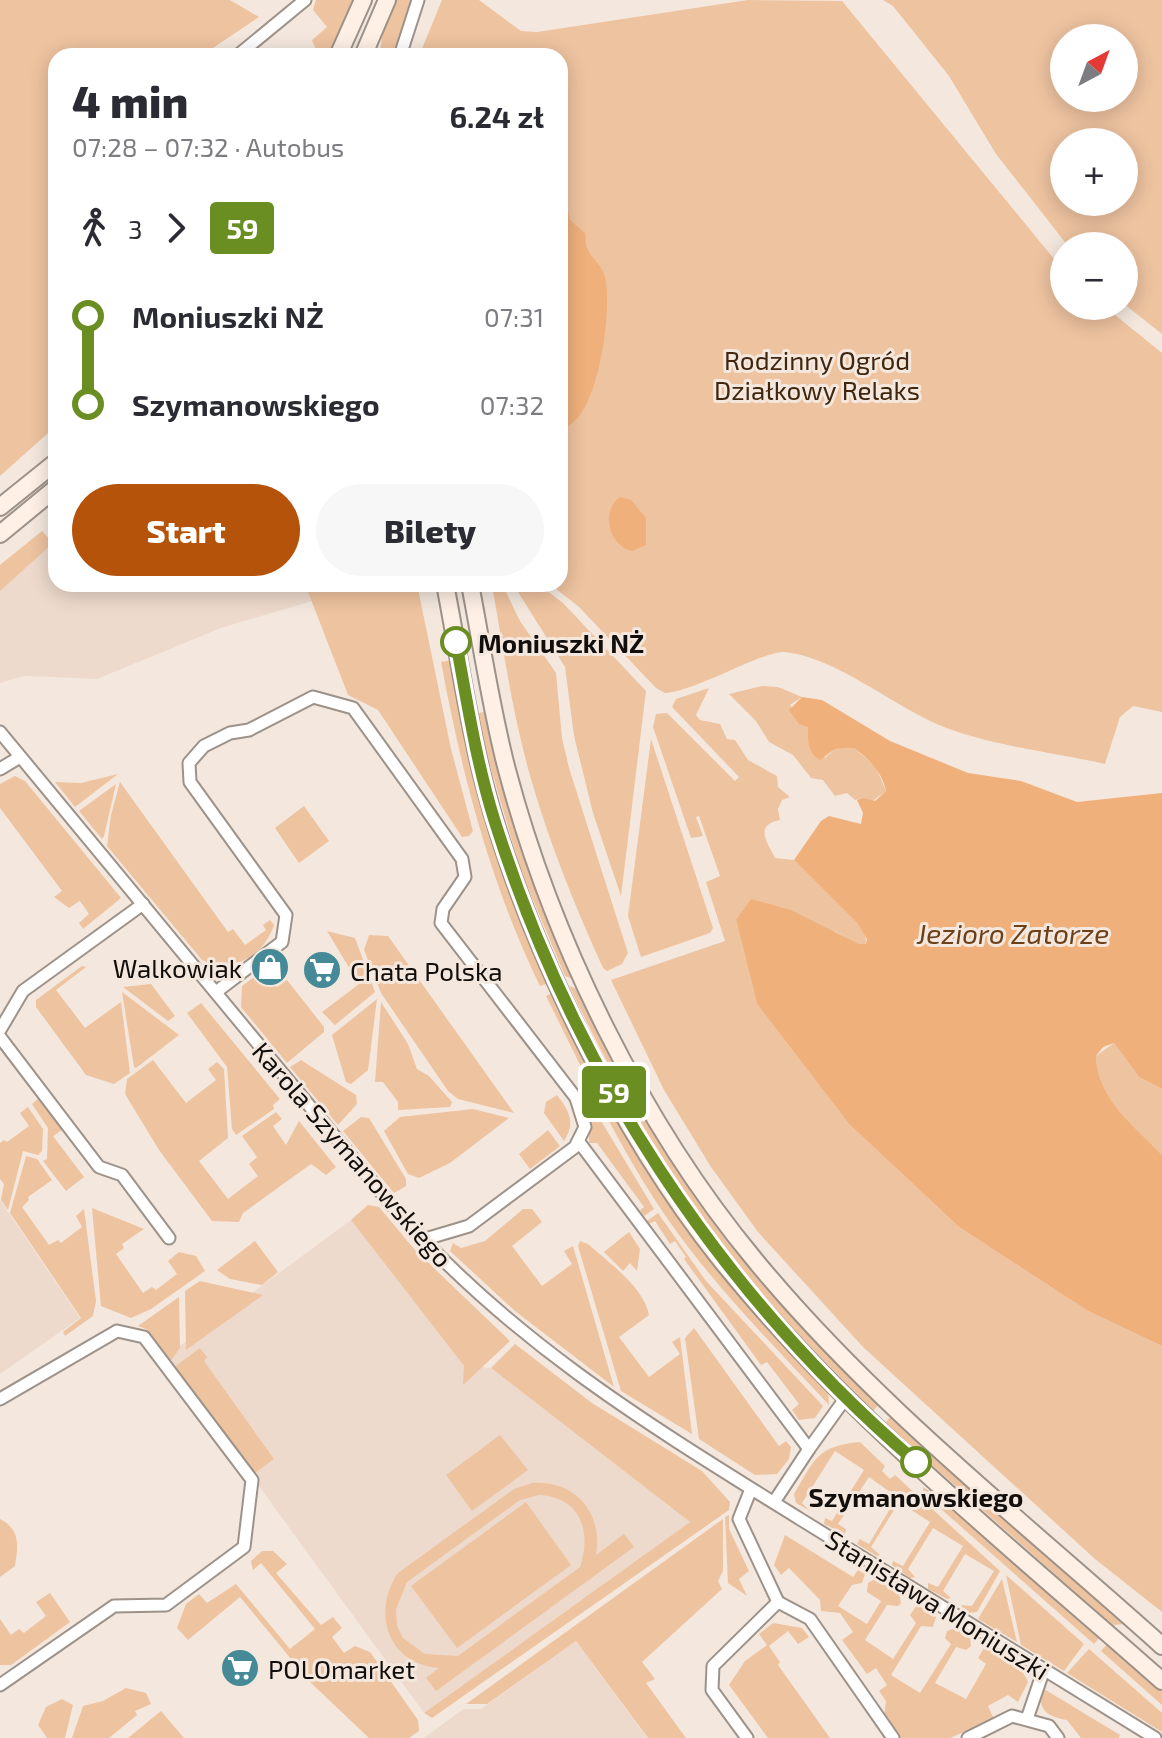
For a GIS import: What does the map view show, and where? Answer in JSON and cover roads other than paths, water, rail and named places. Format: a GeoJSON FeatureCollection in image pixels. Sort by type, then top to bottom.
{"type":"FeatureCollection","features":[{"type":"Feature","properties":{"kind":"main road"},"geometry":{"type":"LineString","coordinates":[[342,48],[363,0]]}},
{"type":"Feature","properties":{"kind":"main road"},"geometry":{"type":"LineString","coordinates":[[366,48],[387,0]]}},
{"type":"Feature","properties":{"kind":"main road"},"geometry":{"type":"LineString","coordinates":[[0,507],[48,468]]}},
{"type":"Feature","properties":{"kind":"main road"},"geometry":{"type":"LineString","coordinates":[[0,534],[48,495]]}},
{"type":"Feature","properties":{"kind":"main road"},"geometry":{"type":"LineString","coordinates":[[447,592],[476,747],[495,819],[529,913],[590,1050],[665,1180],[707,1241],[771,1318],[847,1396],[912,1459],[1162,1681]]}},
{"type":"Feature","properties":{"kind":"main road"},"geometry":{"type":"LineString","coordinates":[[472,592],[502,749],[535,857],[603,1018],[644,1096],[696,1181],[756,1262],[841,1354],[928,1439],[1162,1646]]}},
{"type":"Feature","properties":{"kind":"street"},"geometry":{"type":"LineString","coordinates":[[247,48],[305,0]]}},
{"type":"Feature","properties":{"kind":"street"},"geometry":{"type":"LineString","coordinates":[[403,48],[418,0]]}},
{"type":"Feature","properties":{"kind":"street"},"geometry":{"type":"LineString","coordinates":[[216,992],[282,942],[286,915],[190,782],[189,763],[204,746],[230,733],[249,730],[313,697],[353,708],[462,859],[465,877],[443,909],[441,923],[576,1098],[585,1127],[579,1142],[469,1226],[422,1240]]}},
{"type":"Feature","properties":{"kind":"street","name":"Karola Szymanowskiego"},"geometry":{"type":"LineString","coordinates":[[0,732],[422,1240],[470,1288],[563,1366],[608,1398],[774,1502]]}},
{"type":"Feature","properties":{"kind":"street"},"geometry":{"type":"LineString","coordinates":[[0,769],[20,757]]}},
{"type":"Feature","properties":{"kind":"street"},"geometry":{"type":"LineString","coordinates":[[0,1030],[23,991],[143,904]]}},
{"type":"Feature","properties":{"kind":"street"},"geometry":{"type":"LineString","coordinates":[[0,1037],[99,1167],[122,1175],[169,1238]]}},
{"type":"Feature","properties":{"kind":"street"},"geometry":{"type":"LineString","coordinates":[[579,1142],[809,1449]]}},
{"type":"Feature","properties":{"kind":"street"},"geometry":{"type":"LineString","coordinates":[[0,1399],[117,1331],[144,1337],[252,1480],[244,1547],[166,1605],[114,1606],[0,1685]]}},
{"type":"Feature","properties":{"kind":"street"},"geometry":{"type":"LineString","coordinates":[[774,1502],[847,1396]]}},
{"type":"Feature","properties":{"kind":"street"},"geometry":{"type":"LineString","coordinates":[[751,1489],[739,1519],[778,1602],[810,1619],[893,1738]]}},
{"type":"Feature","properties":{"kind":"street","name":"Stanisława Moniuszki"},"geometry":{"type":"LineString","coordinates":[[774,1502],[1155,1738]]}},
{"type":"Feature","properties":{"kind":"street"},"geometry":{"type":"LineString","coordinates":[[747,1738],[712,1690],[713,1666],[778,1602]]}},
{"type":"Feature","properties":{"kind":"street"},"geometry":{"type":"LineString","coordinates":[[1027,1719],[1044,1669]]}},
{"type":"Feature","properties":{"kind":"street"},"geometry":{"type":"LineString","coordinates":[[968,1738],[1012,1716],[1049,1726],[1058,1738]]}},
{"type":"Feature","properties":{"kind":"water"},"geometry":{"type":"Polygon","coordinates":[[[568,210],[570,220],[585,233],[588,249],[605,277],[607,292],[600,364],[584,408],[568,424],[568,210]]]}},
{"type":"Feature","properties":{"kind":"water"},"geometry":{"type":"Polygon","coordinates":[[[620,497],[631,500],[646,518],[646,545],[632,551],[618,542],[610,527],[610,511],[620,497]]]}},
{"type":"Feature","properties":{"kind":"water","name":"Jezioro Zatorze"},"geometry":{"type":"Polygon","coordinates":[[[802,697],[822,700],[890,741],[968,773],[1021,781],[1077,802],[1162,793],[1162,1089],[1139,1077],[1114,1043],[1103,1047],[1096,1056],[1098,1072],[1110,1099],[1129,1123],[1162,1155],[1162,1346],[1088,1311],[959,1227],[849,1124],[757,1004],[736,920],[751,899],[791,910],[859,944],[866,944],[867,939],[858,924],[794,860],[821,821],[829,816],[861,824],[863,813],[857,800],[875,801],[886,791],[874,767],[854,748],[835,749],[820,760],[813,754],[809,746],[808,727],[799,724],[789,710],[802,697]]]}},
{"type":"Feature","properties":{"kind":"place","name":"Moniuszki NŻ"},"geometry":{"type":"Point","coordinates":[456,642]}},
{"type":"Feature","properties":{"kind":"place","name":"Walkowiak"},"geometry":{"type":"Point","coordinates":[270,967]}},
{"type":"Feature","properties":{"kind":"place","name":"Chata Polska"},"geometry":{"type":"Point","coordinates":[322,970]}},
{"type":"Feature","properties":{"kind":"place","name":"Szymanowskiego"},"geometry":{"type":"Point","coordinates":[916,1462]}},
{"type":"Feature","properties":{"kind":"place","name":"POLOmarket"},"geometry":{"type":"Point","coordinates":[240,1668]}},
{"type":"Feature","properties":{"kind":"park label","name":"Rodzinny Ogród Działkowy Relaks"},"geometry":{"type":"Point","coordinates":[817,374]}}]}
